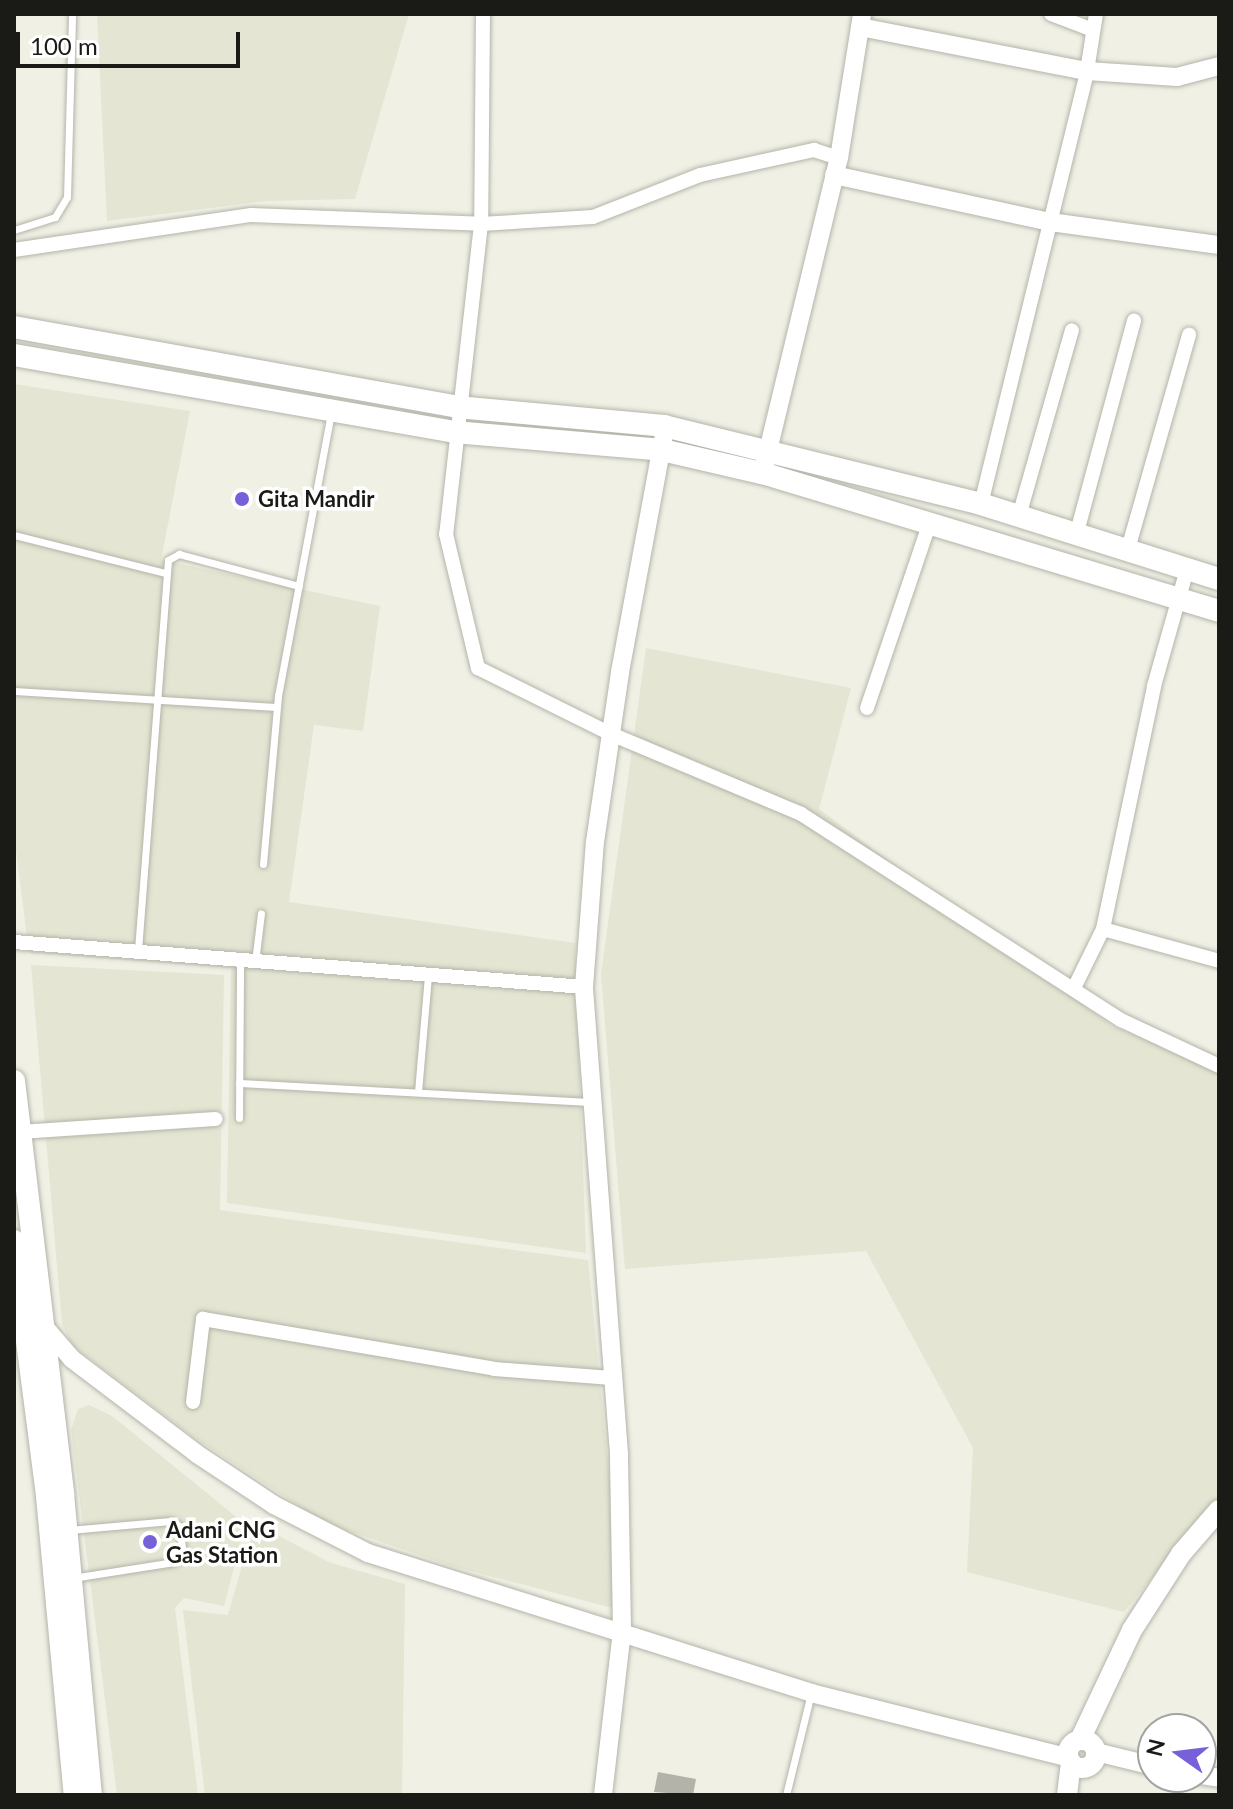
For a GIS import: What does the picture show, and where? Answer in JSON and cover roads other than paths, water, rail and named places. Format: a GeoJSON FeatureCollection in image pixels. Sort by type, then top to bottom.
{"type":"FeatureCollection","features":[{"type":"Feature","properties":{"kind":"main road"},"geometry":{"type":"LineString","coordinates":[[14,327],[457,407],[664,426],[930,522],[1219,611]]}},
{"type":"Feature","properties":{"kind":"main road"},"geometry":{"type":"LineString","coordinates":[[14,355],[454,432],[662,450],[765,463],[981,504],[1219,579]]}},
{"type":"Feature","properties":{"kind":"main road"},"geometry":{"type":"LineString","coordinates":[[14,1081],[67,1530],[91,1795]]}},
{"type":"Feature","properties":{"kind":"main road"},"geometry":{"type":"LineString","coordinates":[[14,1241],[17,1299],[47,1496],[75,1795]]}},
{"type":"Feature","properties":{"kind":"main road"},"geometry":{"type":"LineString","coordinates":[[1067,1795],[1132,1630],[1181,1554],[1219,1510]]}},
{"type":"Feature","properties":{"kind":"main road"},"geometry":{"type":"LineString","coordinates":[[1079,1795],[1083,1754],[1141,1635],[1219,1527]]}},
{"type":"Feature","properties":{"kind":"street"},"geometry":{"type":"LineString","coordinates":[[483,14],[481,224],[454,432],[446,534],[478,668],[611,734],[801,814],[1121,1020],[1219,1066]]}},
{"type":"Feature","properties":{"kind":"street"},"geometry":{"type":"LineString","coordinates":[[1051,14],[1093,30]]}},
{"type":"Feature","properties":{"kind":"street"},"geometry":{"type":"LineString","coordinates":[[981,504],[1087,71],[1096,14]]}},
{"type":"Feature","properties":{"kind":"street"},"geometry":{"type":"LineString","coordinates":[[765,463],[837,166],[861,21],[1087,71],[1177,77],[1219,66]]}},
{"type":"Feature","properties":{"kind":"street"},"geometry":{"type":"LineString","coordinates":[[14,250],[251,215],[481,224],[593,217],[700,175],[814,150],[837,166],[1050,222],[1219,245]]}},
{"type":"Feature","properties":{"kind":"street"},"geometry":{"type":"LineString","coordinates":[[1077,532],[1134,321]]}},
{"type":"Feature","properties":{"kind":"street"},"geometry":{"type":"LineString","coordinates":[[1019,516],[1072,330]]}},
{"type":"Feature","properties":{"kind":"street"},"geometry":{"type":"LineString","coordinates":[[1128,549],[1189,335]]}},
{"type":"Feature","properties":{"kind":"street"},"geometry":{"type":"LineString","coordinates":[[603,1795],[622,1630],[619,1454],[590,1102],[584,987],[611,734],[664,426]]}},
{"type":"Feature","properties":{"kind":"street"},"geometry":{"type":"LineString","coordinates":[[867,708],[930,522]]}},
{"type":"Feature","properties":{"kind":"street"},"geometry":{"type":"LineString","coordinates":[[1074,988],[1103,929],[1177,599],[1187,569]]}},
{"type":"Feature","properties":{"kind":"street"},"geometry":{"type":"LineString","coordinates":[[1103,929],[1219,961]]}},
{"type":"Feature","properties":{"kind":"street"},"geometry":{"type":"LineString","coordinates":[[14,942],[138,950],[248,964],[584,987]]}},
{"type":"Feature","properties":{"kind":"street"},"geometry":{"type":"LineString","coordinates":[[19,1132],[216,1119]]}},
{"type":"Feature","properties":{"kind":"street"},"geometry":{"type":"LineString","coordinates":[[17,1299],[72,1359],[274,1505],[368,1553],[494,1596],[622,1630],[811,1693],[1008,1740],[1137,1763]]}},
{"type":"Feature","properties":{"kind":"street"},"geometry":{"type":"LineString","coordinates":[[193,1402],[203,1319],[494,1369],[612,1378]]}},
{"type":"Feature","properties":{"kind":"lane"},"geometry":{"type":"LineString","coordinates":[[14,230],[55,217],[67,197],[72,14]]}},
{"type":"Feature","properties":{"kind":"lane"},"geometry":{"type":"LineString","coordinates":[[263,864],[277,707],[331,412]]}},
{"type":"Feature","properties":{"kind":"lane"},"geometry":{"type":"LineString","coordinates":[[14,535],[165,573]]}},
{"type":"Feature","properties":{"kind":"lane"},"geometry":{"type":"LineString","coordinates":[[138,950],[154,699],[168,560],[179,554],[299,586]]}},
{"type":"Feature","properties":{"kind":"lane"},"geometry":{"type":"LineString","coordinates":[[14,691],[277,707]]}},
{"type":"Feature","properties":{"kind":"lane"},"geometry":{"type":"LineString","coordinates":[[239,1118],[248,964],[261,913]]}},
{"type":"Feature","properties":{"kind":"lane"},"geometry":{"type":"LineString","coordinates":[[418,1092],[428,976]]}},
{"type":"Feature","properties":{"kind":"lane"},"geometry":{"type":"LineString","coordinates":[[239,1083],[590,1102]]}},
{"type":"Feature","properties":{"kind":"lane"},"geometry":{"type":"LineString","coordinates":[[67,1530],[171,1521],[179,1526],[183,1553],[174,1562],[71,1578]]}},
{"type":"Feature","properties":{"kind":"lane"},"geometry":{"type":"LineString","coordinates":[[786,1795],[811,1693]]}},
{"type":"Feature","properties":{"kind":"place","name":"Gita Mandir"},"geometry":{"type":"Point","coordinates":[242,499]}},
{"type":"Feature","properties":{"kind":"place","name":"Adani CNG Gas Station"},"geometry":{"type":"Point","coordinates":[150,1542]}}]}
